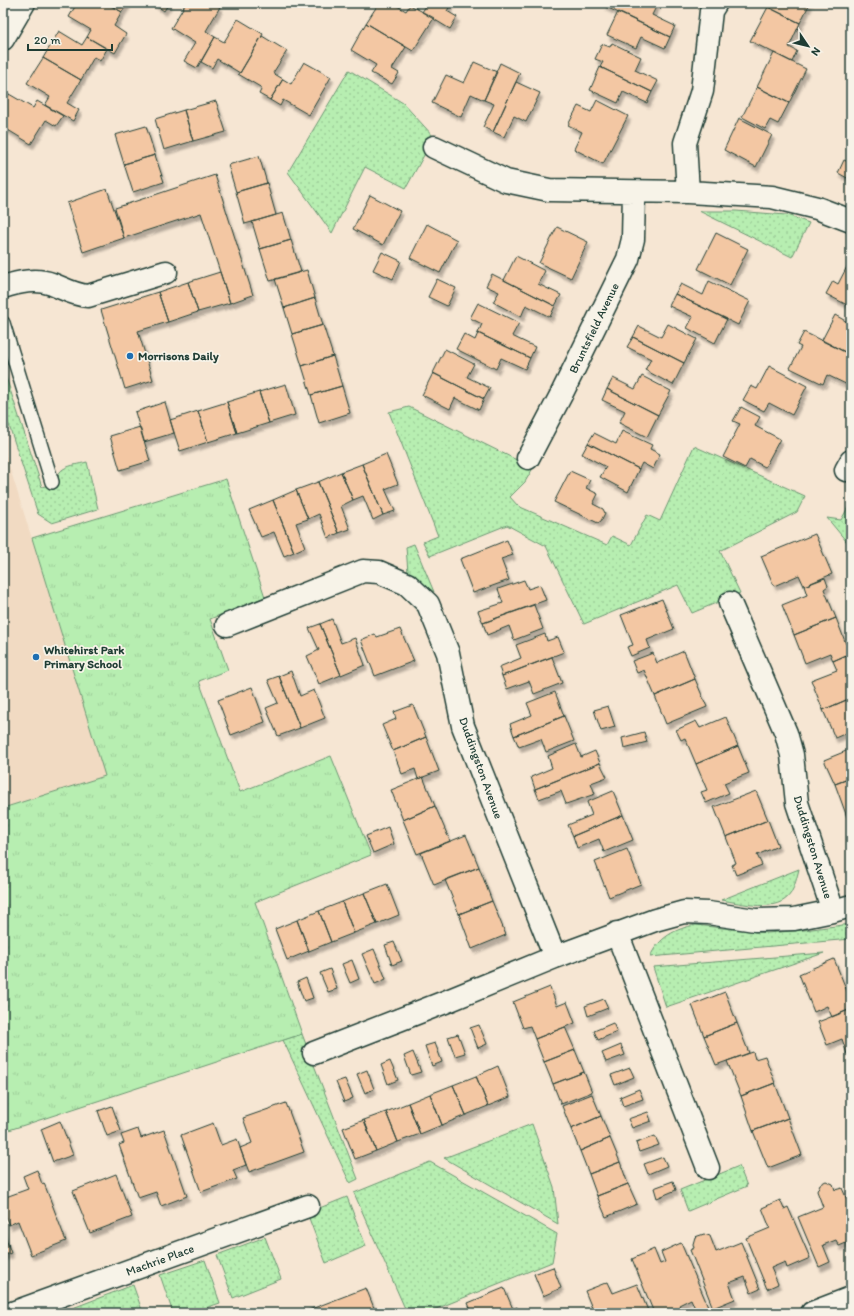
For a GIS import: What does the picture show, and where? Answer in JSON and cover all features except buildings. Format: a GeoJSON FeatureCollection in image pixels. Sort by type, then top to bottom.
{"type":"FeatureCollection","features":[{"type":"Feature","properties":{"kind":"street"},"geometry":{"type":"LineString","coordinates":[[3,39],[24,3]]}},
{"type":"Feature","properties":{"kind":"street"},"geometry":{"type":"LineString","coordinates":[[688,192],[686,143],[702,91],[711,11],[716,3]]}},
{"type":"Feature","properties":{"kind":"street"},"geometry":{"type":"LineString","coordinates":[[434,147],[506,181],[549,190],[688,192],[772,197],[817,208],[851,222]]}},
{"type":"Feature","properties":{"kind":"street","name":"Bruntsfield Avenue"},"geometry":{"type":"LineString","coordinates":[[528,458],[628,259],[633,240],[634,192]]}},
{"type":"Feature","properties":{"kind":"street"},"geometry":{"type":"LineString","coordinates":[[3,287],[17,282],[37,280],[78,295],[88,296],[166,272]]}},
{"type":"Feature","properties":{"kind":"street","name":"Duddingston Avenue"},"geometry":{"type":"LineString","coordinates":[[227,626],[363,571],[378,572],[386,575],[407,584],[418,593],[428,604],[448,653],[466,733],[555,957]]}},
{"type":"Feature","properties":{"kind":"street","name":"Duddingston Avenue"},"geometry":{"type":"LineString","coordinates":[[314,1053],[616,933],[684,912],[708,913],[756,920],[794,919],[842,908],[797,803],[792,755],[786,733],[730,603]]}},
{"type":"Feature","properties":{"kind":"street"},"geometry":{"type":"LineString","coordinates":[[616,933],[708,1168]]}},
{"type":"Feature","properties":{"kind":"street","name":"Machrie Place"},"geometry":{"type":"LineString","coordinates":[[12,1313],[308,1206]]}},
{"type":"Feature","properties":{"kind":"street"},"geometry":{"type":"LineString","coordinates":[[812,1313],[851,1298]]}},
{"type":"Feature","properties":{"kind":"lane"},"geometry":{"type":"LineString","coordinates":[[3,323],[52,482]]}},
{"type":"Feature","properties":{"kind":"shaded area","name":"Whitehirst Park Primary School"},"geometry":{"type":"Polygon","coordinates":[[[3,446],[106,777],[3,808],[3,446]]]}},
{"type":"Feature","properties":{"kind":"green space"},"geometry":{"type":"Polygon","coordinates":[[[349,70],[403,103],[434,137],[406,188],[365,167],[332,233],[288,172],[349,70]]]}},
{"type":"Feature","properties":{"kind":"green space"},"geometry":{"type":"Polygon","coordinates":[[[699,211],[736,211],[787,215],[809,223],[792,257],[699,211]]]}},
{"type":"Feature","properties":{"kind":"green space"},"geometry":{"type":"Polygon","coordinates":[[[3,368],[42,487],[59,481],[58,476],[63,469],[72,465],[87,462],[98,509],[52,523],[38,514],[3,407],[3,368]]]}},
{"type":"Feature","properties":{"kind":"green space"},"geometry":{"type":"Polygon","coordinates":[[[409,407],[533,468],[525,482],[510,497],[518,506],[607,545],[612,536],[631,545],[647,515],[660,521],[694,446],[805,496],[797,512],[720,551],[740,593],[692,613],[678,585],[584,624],[546,546],[507,525],[430,556],[423,542],[438,536],[389,412],[409,407]]]}},
{"type":"Feature","properties":{"kind":"green space"},"geometry":{"type":"Polygon","coordinates":[[[226,479],[265,597],[210,619],[228,670],[199,681],[240,792],[331,756],[371,855],[255,902],[302,1034],[3,1132],[3,808],[105,776],[32,538],[226,479]]]}},
{"type":"Feature","properties":{"kind":"green space"},"geometry":{"type":"Polygon","coordinates":[[[851,502],[851,547],[827,518],[841,520],[851,502]]]}},
{"type":"Feature","properties":{"kind":"green space"},"geometry":{"type":"Polygon","coordinates":[[[414,544],[434,592],[408,572],[406,547],[414,544]]]}},
{"type":"Feature","properties":{"kind":"green space"},"geometry":{"type":"Polygon","coordinates":[[[799,869],[791,893],[785,899],[777,903],[759,906],[721,900],[799,869]]]}},
{"type":"Feature","properties":{"kind":"green space"},"geometry":{"type":"Polygon","coordinates":[[[851,924],[851,939],[650,957],[653,950],[668,935],[689,926],[696,925],[767,933],[851,924]]]}},
{"type":"Feature","properties":{"kind":"green space"},"geometry":{"type":"Polygon","coordinates":[[[824,953],[666,1007],[653,967],[824,953]]]}},
{"type":"Feature","properties":{"kind":"green space"},"geometry":{"type":"Polygon","coordinates":[[[302,1034],[358,1179],[350,1183],[283,1040],[302,1034]]]}},
{"type":"Feature","properties":{"kind":"green space"},"geometry":{"type":"Polygon","coordinates":[[[532,1124],[554,1187],[558,1224],[444,1158],[532,1124]]]}},
{"type":"Feature","properties":{"kind":"green space"},"geometry":{"type":"Polygon","coordinates":[[[430,1162],[557,1234],[552,1262],[426,1313],[407,1313],[354,1193],[430,1162]]]}},
{"type":"Feature","properties":{"kind":"green space"},"geometry":{"type":"Polygon","coordinates":[[[739,1166],[747,1186],[688,1211],[680,1190],[739,1166]]]}},
{"type":"Feature","properties":{"kind":"green space"},"geometry":{"type":"Polygon","coordinates":[[[347,1197],[366,1246],[326,1263],[307,1213],[347,1197]]]}},
{"type":"Feature","properties":{"kind":"green space"},"geometry":{"type":"Polygon","coordinates":[[[265,1237],[281,1279],[233,1298],[217,1255],[265,1237]]]}},
{"type":"Feature","properties":{"kind":"green space"},"geometry":{"type":"Polygon","coordinates":[[[205,1260],[220,1303],[191,1313],[173,1313],[160,1275],[205,1260]]]}},
{"type":"Feature","properties":{"kind":"green space"},"geometry":{"type":"Polygon","coordinates":[[[133,1285],[143,1313],[65,1313],[65,1311],[133,1285]]]}},
{"type":"Feature","properties":{"kind":"place","name":"Morrisons Daily"},"geometry":{"type":"Point","coordinates":[130,356]}},
{"type":"Feature","properties":{"kind":"place","name":"Whitehirst Park Primary School"},"geometry":{"type":"Point","coordinates":[36,657]}}]}
